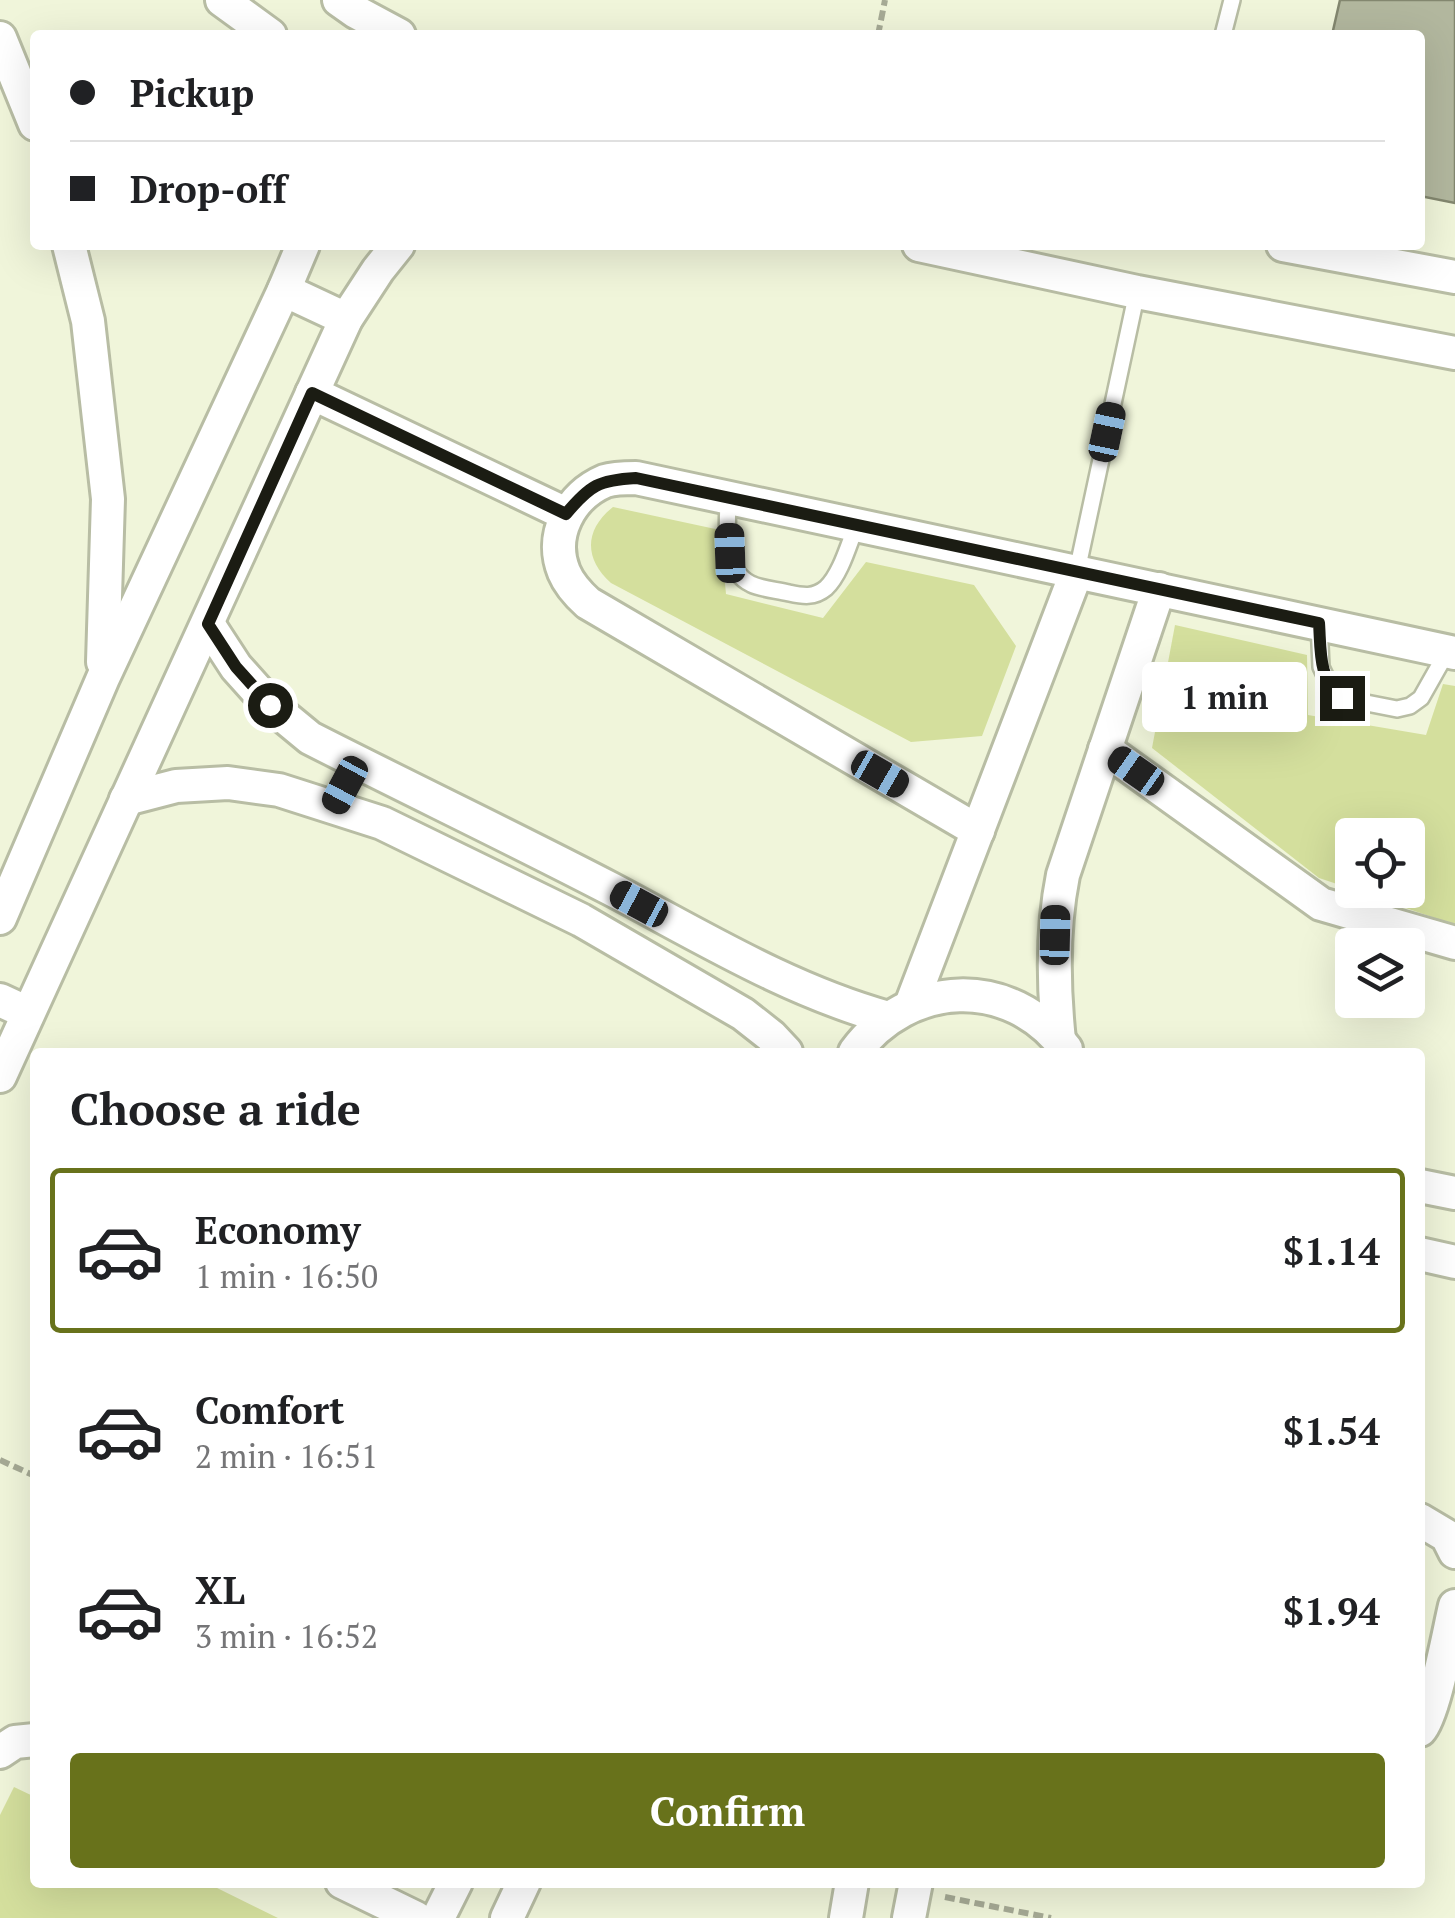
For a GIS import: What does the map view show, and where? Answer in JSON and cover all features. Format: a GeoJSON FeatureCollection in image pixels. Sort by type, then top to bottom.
{"type":"FeatureCollection","features":[{"type":"Feature","properties":{"kind":"street"},"geometry":{"type":"LineString","coordinates":[[222,0],[263,30]]}},
{"type":"Feature","properties":{"kind":"street"},"geometry":{"type":"LineString","coordinates":[[339,0],[390,30]]}},
{"type":"Feature","properties":{"kind":"street"},"geometry":{"type":"LineString","coordinates":[[0,38],[30,112]]}},
{"type":"Feature","properties":{"kind":"street"},"geometry":{"type":"LineString","coordinates":[[70,250],[88,321],[108,498],[103,678]]}},
{"type":"Feature","properties":{"kind":"street"},"geometry":{"type":"LineString","coordinates":[[0,918],[103,678],[300,250]]}},
{"type":"Feature","properties":{"kind":"street"},"geometry":{"type":"LineString","coordinates":[[0,1076],[14,1007],[126,799],[346,319],[394,250]]}},
{"type":"Feature","properties":{"kind":"street"},"geometry":{"type":"LineString","coordinates":[[942,250],[1455,353]]}},
{"type":"Feature","properties":{"kind":"street"},"geometry":{"type":"LineString","coordinates":[[1311,250],[1455,277]]}},
{"type":"Feature","properties":{"kind":"street"},"geometry":{"type":"LineString","coordinates":[[284,290],[346,319]]}},
{"type":"Feature","properties":{"kind":"street"},"geometry":{"type":"LineString","coordinates":[[312,393],[566,514]]}},
{"type":"Feature","properties":{"kind":"street"},"geometry":{"type":"LineString","coordinates":[[978,832],[588,603],[564,572],[559,553],[566,514],[584,493],[608,480],[636,478],[1451,653]]}},
{"type":"Feature","properties":{"kind":"street"},"geometry":{"type":"LineString","coordinates":[[900,1011],[978,832],[1077,571]]}},
{"type":"Feature","properties":{"kind":"street"},"geometry":{"type":"LineString","coordinates":[[1064,1046],[1054,996],[1055,915],[1063,875],[1159,589]]}},
{"type":"Feature","properties":{"kind":"street"},"geometry":{"type":"LineString","coordinates":[[208,624],[236,667],[270,705],[310,738],[767,973],[846,1006],[900,1011]]}},
{"type":"Feature","properties":{"kind":"street"},"geometry":{"type":"LineString","coordinates":[[1105,749],[1322,904],[1455,943]]}},
{"type":"Feature","properties":{"kind":"street"},"geometry":{"type":"LineString","coordinates":[[333,808],[358,762]]}},
{"type":"Feature","properties":{"kind":"street"},"geometry":{"type":"LineString","coordinates":[[126,799],[176,786],[228,783],[279,790],[382,823],[582,920],[743,1014],[782,1048]]}},
{"type":"Feature","properties":{"kind":"street"},"geometry":{"type":"LineString","coordinates":[[857,1048],[900,1011],[937,997],[964,995],[990,998],[1016,1008],[1039,1021],[1064,1046]]}},
{"type":"Feature","properties":{"kind":"street"},"geometry":{"type":"LineString","coordinates":[[1425,1187],[1455,1193]]}},
{"type":"Feature","properties":{"kind":"street"},"geometry":{"type":"LineString","coordinates":[[1425,1255],[1455,1262]]}},
{"type":"Feature","properties":{"kind":"street"},"geometry":{"type":"LineString","coordinates":[[1425,1523],[1447,1536],[1455,1552]]}},
{"type":"Feature","properties":{"kind":"street"},"geometry":{"type":"LineString","coordinates":[[1425,1725],[1455,1606]]}},
{"type":"Feature","properties":{"kind":"street"},"geometry":{"type":"LineString","coordinates":[[0,1752],[15,1742],[30,1740]]}},
{"type":"Feature","properties":{"kind":"street"},"geometry":{"type":"LineString","coordinates":[[354,1888],[416,1918]]}},
{"type":"Feature","properties":{"kind":"street"},"geometry":{"type":"LineString","coordinates":[[438,1918],[453,1888]]}},
{"type":"Feature","properties":{"kind":"street"},"geometry":{"type":"LineString","coordinates":[[508,1918],[521,1888]]}},
{"type":"Feature","properties":{"kind":"street"},"geometry":{"type":"LineString","coordinates":[[846,1918],[851,1888]]}},
{"type":"Feature","properties":{"kind":"lane"},"geometry":{"type":"LineString","coordinates":[[1224,30],[1232,0]]}},
{"type":"Feature","properties":{"kind":"lane"},"geometry":{"type":"LineString","coordinates":[[1077,571],[1137,292]]}},
{"type":"Feature","properties":{"kind":"lane"},"geometry":{"type":"LineString","coordinates":[[728,497],[730,553],[740,576],[751,584],[805,596],[829,586],[857,524]]}},
{"type":"Feature","properties":{"kind":"lane"},"geometry":{"type":"LineString","coordinates":[[1319,623],[1322,666],[1332,690],[1342,698],[1397,710],[1410,706],[1421,698],[1451,653]]}},
{"type":"Feature","properties":{"kind":"path"},"geometry":{"type":"LineString","coordinates":[[879,30],[885,0]]}},
{"type":"Feature","properties":{"kind":"path"},"geometry":{"type":"LineString","coordinates":[[0,1460],[30,1474]]}},
{"type":"Feature","properties":{"kind":"path"},"geometry":{"type":"LineString","coordinates":[[914,1897],[1052,1918]]}},
{"type":"Feature","properties":{"kind":"green space"},"geometry":{"type":"Polygon","coordinates":[[[613,507],[720,530],[726,594],[823,618],[866,562],[974,585],[1016,646],[982,736],[911,742],[611,583],[596,564],[591,545],[597,525],[613,507]]]}},
{"type":"Feature","properties":{"kind":"green space"},"geometry":{"type":"Polygon","coordinates":[[[1175,625],[1307,655],[1308,715],[1426,735],[1443,684],[1455,686],[1455,925],[1406,908],[1425,908],[1425,818],[1335,818],[1335,883],[1319,878],[1152,748],[1175,625]]]}},
{"type":"Feature","properties":{"kind":"green space"},"geometry":{"type":"Polygon","coordinates":[[[14,1787],[30,1795],[30,1888],[217,1888],[278,1918],[0,1918],[0,1815],[14,1787]]]}},
{"type":"Feature","properties":{"kind":"building"},"geometry":{"type":"Polygon","coordinates":[[[1340,0],[1455,0],[1455,203],[1425,197],[1425,30],[1333,30],[1340,0]]]}},
{"type":"Feature","properties":{"kind":"route"},"geometry":{"type":"LineString","coordinates":[[270,705],[236,667],[208,624],[312,393],[566,514],[584,493],[608,480],[636,478],[1319,623],[1325,679],[1342,698]]}}]}
